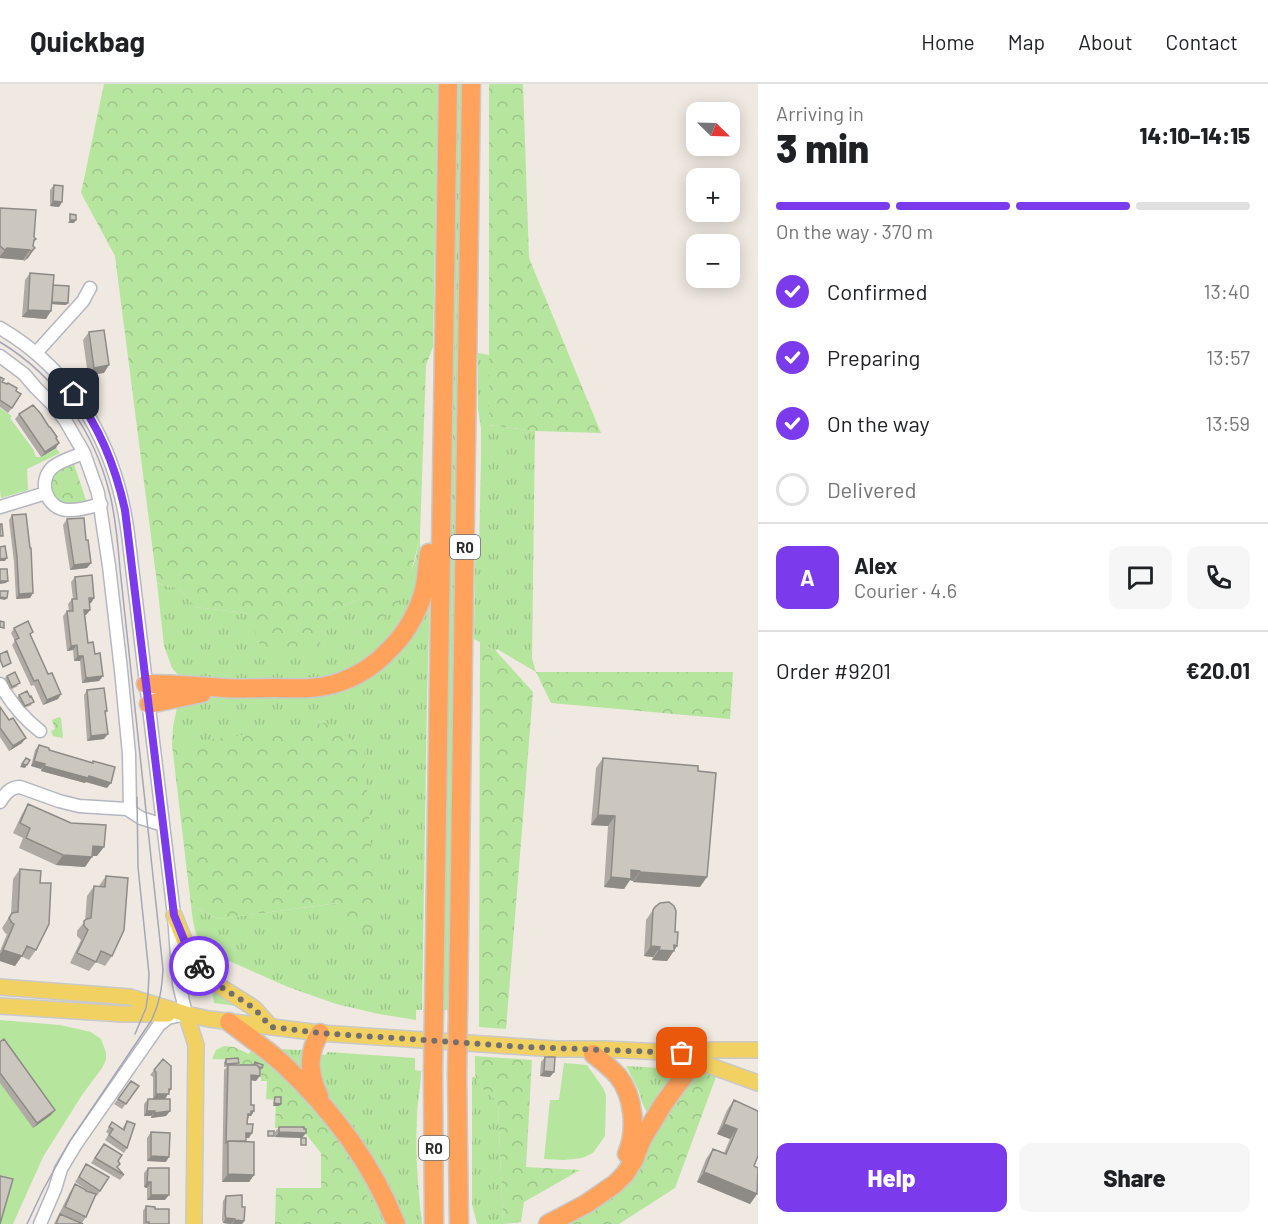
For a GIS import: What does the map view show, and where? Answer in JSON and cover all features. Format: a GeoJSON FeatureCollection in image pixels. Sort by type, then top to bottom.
{"type":"FeatureCollection","features":[{"type":"Feature","properties":{"kind":"highway","name":"R0"},"geometry":{"type":"LineString","coordinates":[[435,1224],[433,1072],[448,84]]}},
{"type":"Feature","properties":{"kind":"highway","name":"R0"},"geometry":{"type":"LineString","coordinates":[[459,1224],[457,1075],[471,84]]}},
{"type":"Feature","properties":{"kind":"highway"},"geometry":{"type":"LineString","coordinates":[[146,684],[228,688],[308,688],[332,685],[353,677],[373,664],[399,641],[412,622],[428,574],[429,554],[440,533]]}},
{"type":"Feature","properties":{"kind":"highway"},"geometry":{"type":"LineString","coordinates":[[148,704],[228,688]]}},
{"type":"Feature","properties":{"kind":"highway"},"geometry":{"type":"LineString","coordinates":[[229,1022],[282,1063],[322,1103],[374,1176],[396,1224]]}},
{"type":"Feature","properties":{"kind":"highway"},"geometry":{"type":"LineString","coordinates":[[320,1033],[313,1050],[311,1074],[322,1103]]}},
{"type":"Feature","properties":{"kind":"highway"},"geometry":{"type":"LineString","coordinates":[[535,1224],[608,1180],[623,1163],[631,1146],[633,1123],[626,1090],[617,1076],[593,1054]]}},
{"type":"Feature","properties":{"kind":"highway"},"geometry":{"type":"LineString","coordinates":[[548,1224],[586,1204],[615,1184],[625,1174],[634,1160],[642,1139],[694,1061]]}},
{"type":"Feature","properties":{"kind":"highway"},"geometry":{"type":"LineString","coordinates":[[458,1119],[469,1136],[469,1210],[473,1224]]}},
{"type":"Feature","properties":{"kind":"main road"},"geometry":{"type":"LineString","coordinates":[[174,915],[187,947],[202,969],[216,984],[254,1008],[271,1027]]}},
{"type":"Feature","properties":{"kind":"main road"},"geometry":{"type":"LineString","coordinates":[[0,987],[130,997],[186,1014],[229,1022],[320,1033],[604,1049],[694,1061],[752,1081]]}},
{"type":"Feature","properties":{"kind":"main road"},"geometry":{"type":"LineString","coordinates":[[0,1006],[123,1014],[186,1014]]}},
{"type":"Feature","properties":{"kind":"main road"},"geometry":{"type":"LineString","coordinates":[[186,1014],[196,1045],[194,1224]]}},
{"type":"Feature","properties":{"kind":"main road"},"geometry":{"type":"LineString","coordinates":[[556,1048],[621,1059],[694,1061],[713,1050],[756,1050]]}},
{"type":"Feature","properties":{"kind":"main road"},"geometry":{"type":"LineString","coordinates":[[752,1081],[743,1067],[743,1061],[756,1050]]}},
{"type":"Feature","properties":{"kind":"street"},"geometry":{"type":"LineString","coordinates":[[36,353],[83,301],[90,288]]}},
{"type":"Feature","properties":{"kind":"street"},"geometry":{"type":"LineString","coordinates":[[0,328],[36,353],[54,370],[85,409],[108,454],[119,485],[125,510],[174,915],[179,984],[186,1014],[168,1018],[159,1025],[95,1114],[61,1169],[56,1189],[40,1224]]}},
{"type":"Feature","properties":{"kind":"street"},"geometry":{"type":"LineString","coordinates":[[0,356],[24,374],[59,412],[84,453],[94,479],[101,504],[121,670],[129,754],[130,810]]}},
{"type":"Feature","properties":{"kind":"street"},"geometry":{"type":"LineString","coordinates":[[84,453],[52,468],[46,480],[46,493],[53,504],[64,510],[101,504]]}},
{"type":"Feature","properties":{"kind":"street"},"geometry":{"type":"LineString","coordinates":[[0,507],[46,493]]}},
{"type":"Feature","properties":{"kind":"street"},"geometry":{"type":"LineString","coordinates":[[0,684],[23,717],[40,732]]}},
{"type":"Feature","properties":{"kind":"street"},"geometry":{"type":"LineString","coordinates":[[0,802],[10,790],[20,787],[79,806],[125,808],[141,818],[163,825]]}},
{"type":"Feature","properties":{"kind":"green space"},"geometry":{"type":"Polygon","coordinates":[[[104,84],[438,84],[433,347],[426,365],[420,535],[407,584],[391,612],[378,623],[357,600],[330,611],[316,656],[261,648],[248,613],[194,607],[182,591],[157,583],[115,256],[81,193],[104,84]]]}},
{"type":"Feature","properties":{"kind":"green space"},"geometry":{"type":"Polygon","coordinates":[[[456,84],[462,84],[449,1010],[443,1010],[456,84]]]}},
{"type":"Feature","properties":{"kind":"green space"},"geometry":{"type":"Polygon","coordinates":[[[489,84],[523,84],[529,258],[601,433],[535,431],[489,425],[489,84]]]}},
{"type":"Feature","properties":{"kind":"green space"},"geometry":{"type":"Polygon","coordinates":[[[478,353],[489,355],[489,425],[535,431],[532,658],[536,672],[497,649],[496,651],[474,639],[475,561],[479,556],[481,455],[478,353]]]}},
{"type":"Feature","properties":{"kind":"green space"},"geometry":{"type":"Polygon","coordinates":[[[0,408],[12,416],[10,418],[33,449],[36,457],[41,457],[56,448],[60,453],[27,469],[28,490],[1,498],[0,490],[0,408]]]}},
{"type":"Feature","properties":{"kind":"green space"},"geometry":{"type":"Polygon","coordinates":[[[73,461],[87,503],[65,507],[50,496],[51,475],[73,461]]]}},
{"type":"Feature","properties":{"kind":"green space"},"geometry":{"type":"Polygon","coordinates":[[[420,535],[420,567],[416,593],[400,627],[364,664],[340,675],[312,682],[178,680],[178,675],[172,668],[164,646],[157,583],[182,591],[194,607],[248,613],[330,611],[357,600],[400,598],[415,561],[420,535]]]}},
{"type":"Feature","properties":{"kind":"green space"},"geometry":{"type":"Polygon","coordinates":[[[430,590],[422,1010],[416,1010],[416,1020],[379,1014],[336,1004],[288,987],[227,960],[211,965],[197,936],[191,905],[219,919],[339,903],[377,929],[172,745],[178,702],[362,679],[430,590]]]}},
{"type":"Feature","properties":{"kind":"green space"},"geometry":{"type":"Polygon","coordinates":[[[480,642],[496,651],[533,692],[506,1029],[479,1027],[480,642]]]}},
{"type":"Feature","properties":{"kind":"green space"},"geometry":{"type":"Polygon","coordinates":[[[536,672],[733,672],[730,719],[551,703],[536,672]]]}},
{"type":"Feature","properties":{"kind":"green space"},"geometry":{"type":"Polygon","coordinates":[[[61,718],[62,738],[53,736],[51,731],[55,729],[52,720],[61,718]]]}},
{"type":"Feature","properties":{"kind":"green space"},"geometry":{"type":"Polygon","coordinates":[[[327,723],[364,748],[377,929],[345,933],[338,903],[219,919],[191,905],[172,745],[327,723]]]}},
{"type":"Feature","properties":{"kind":"green space"},"geometry":{"type":"Polygon","coordinates":[[[212,991],[219,991],[244,1007],[214,1003],[212,991]]]}},
{"type":"Feature","properties":{"kind":"green space"},"geometry":{"type":"Polygon","coordinates":[[[0,1020],[60,1025],[91,1032],[101,1039],[106,1052],[106,1060],[102,1068],[43,1157],[13,1224],[0,1224],[0,1020]]]}},
{"type":"Feature","properties":{"kind":"green space"},"geometry":{"type":"Polygon","coordinates":[[[224,1046],[234,1047],[249,1054],[251,1050],[272,1065],[299,1092],[340,1140],[364,1173],[358,1178],[383,1224],[275,1224],[276,1188],[321,1188],[321,1153],[301,1128],[275,1128],[276,1100],[266,1099],[267,1081],[261,1081],[261,1070],[240,1070],[240,1060],[212,1059],[216,1050],[224,1046]]]}},
{"type":"Feature","properties":{"kind":"green space"},"geometry":{"type":"Polygon","coordinates":[[[280,1049],[304,1049],[304,1072],[279,1053],[280,1049]]]}},
{"type":"Feature","properties":{"kind":"green space"},"geometry":{"type":"Polygon","coordinates":[[[328,1052],[415,1058],[415,1070],[421,1071],[416,1144],[422,1224],[404,1224],[368,1155],[322,1086],[319,1054],[325,1055],[328,1052]]]}},
{"type":"Feature","properties":{"kind":"green space"},"geometry":{"type":"Polygon","coordinates":[[[475,1056],[532,1060],[526,1167],[580,1170],[524,1202],[521,1222],[503,1224],[498,1101],[478,1083],[475,1073],[475,1056]]]}},
{"type":"Feature","properties":{"kind":"green space"},"geometry":{"type":"Polygon","coordinates":[[[564,1063],[587,1065],[603,1088],[606,1095],[605,1136],[593,1153],[582,1158],[544,1159],[550,1100],[559,1100],[564,1063]]]}},
{"type":"Feature","properties":{"kind":"green space"},"geometry":{"type":"Polygon","coordinates":[[[626,1066],[678,1069],[650,1111],[647,1112],[626,1066]]]}},
{"type":"Feature","properties":{"kind":"green space"},"geometry":{"type":"Polygon","coordinates":[[[704,1073],[716,1077],[675,1188],[619,1224],[557,1224],[604,1198],[685,1086],[704,1073]]]}},
{"type":"Feature","properties":{"kind":"green space"},"geometry":{"type":"Polygon","coordinates":[[[472,1077],[475,1077],[482,1089],[498,1101],[503,1224],[477,1224],[472,1204],[472,1077]]]}},
{"type":"Feature","properties":{"kind":"green space"},"geometry":{"type":"Polygon","coordinates":[[[364,1174],[390,1224],[383,1224],[357,1177],[364,1174]]]}},
{"type":"Feature","properties":{"kind":"building"},"geometry":{"type":"Polygon","coordinates":[[[54,185],[63,186],[62,202],[53,201],[54,185]]]}},
{"type":"Feature","properties":{"kind":"building"},"geometry":{"type":"Polygon","coordinates":[[[0,208],[36,210],[34,237],[36,239],[33,246],[35,248],[31,251],[7,248],[5,250],[0,246],[0,208]]]}},
{"type":"Feature","properties":{"kind":"building"},"geometry":{"type":"Polygon","coordinates":[[[70,214],[76,215],[76,220],[70,220],[70,214]]]}},
{"type":"Feature","properties":{"kind":"building"},"geometry":{"type":"Polygon","coordinates":[[[30,273],[54,275],[51,311],[28,310],[30,273]]]}},
{"type":"Feature","properties":{"kind":"building"},"geometry":{"type":"Polygon","coordinates":[[[53,285],[69,286],[68,303],[52,302],[53,285]]]}},
{"type":"Feature","properties":{"kind":"building"},"geometry":{"type":"Polygon","coordinates":[[[104,330],[109,365],[94,368],[89,332],[104,330]]]}},
{"type":"Feature","properties":{"kind":"building"},"geometry":{"type":"Polygon","coordinates":[[[0,377],[4,379],[2,382],[17,388],[16,391],[21,394],[12,408],[0,400],[0,377]]]}},
{"type":"Feature","properties":{"kind":"building"},"geometry":{"type":"Polygon","coordinates":[[[33,405],[59,443],[45,452],[19,414],[33,405]]]}},
{"type":"Feature","properties":{"kind":"building"},"geometry":{"type":"Polygon","coordinates":[[[26,514],[31,548],[33,593],[19,594],[12,515],[26,514]]]}},
{"type":"Feature","properties":{"kind":"building"},"geometry":{"type":"Polygon","coordinates":[[[84,518],[91,563],[74,565],[67,519],[84,518]]]}},
{"type":"Feature","properties":{"kind":"building"},"geometry":{"type":"Polygon","coordinates":[[[0,524],[2,524],[3,536],[0,536],[0,524]]]}},
{"type":"Feature","properties":{"kind":"building"},"geometry":{"type":"Polygon","coordinates":[[[5,546],[7,558],[0,559],[0,547],[5,546]]]}},
{"type":"Feature","properties":{"kind":"building"},"geometry":{"type":"Polygon","coordinates":[[[0,569],[7,569],[8,581],[0,581],[0,569]]]}},
{"type":"Feature","properties":{"kind":"building"},"geometry":{"type":"Polygon","coordinates":[[[92,575],[94,598],[89,598],[90,610],[84,610],[88,643],[93,642],[95,654],[100,653],[103,676],[86,678],[83,656],[78,656],[77,645],[71,646],[67,611],[73,611],[72,599],[77,599],[75,577],[92,575]]]}},
{"type":"Feature","properties":{"kind":"building"},"geometry":{"type":"Polygon","coordinates":[[[0,591],[8,591],[7,598],[0,597],[0,591]]]}},
{"type":"Feature","properties":{"kind":"building"},"geometry":{"type":"Polygon","coordinates":[[[0,621],[4,622],[4,628],[0,627],[0,621]]]}},
{"type":"Feature","properties":{"kind":"building"},"geometry":{"type":"Polygon","coordinates":[[[28,621],[33,632],[30,634],[48,674],[52,673],[61,694],[47,700],[38,680],[34,681],[15,640],[19,638],[14,628],[28,621]]]}},
{"type":"Feature","properties":{"kind":"building"},"geometry":{"type":"Polygon","coordinates":[[[7,651],[11,663],[3,667],[0,654],[7,651]]]}},
{"type":"Feature","properties":{"kind":"building"},"geometry":{"type":"Polygon","coordinates":[[[15,672],[20,683],[12,687],[7,676],[15,672]]]}},
{"type":"Feature","properties":{"kind":"building"},"geometry":{"type":"Polygon","coordinates":[[[104,688],[108,734],[91,736],[87,690],[104,688]]]}},
{"type":"Feature","properties":{"kind":"building"},"geometry":{"type":"Polygon","coordinates":[[[27,691],[34,702],[25,706],[19,695],[27,691]]]}},
{"type":"Feature","properties":{"kind":"building"},"geometry":{"type":"Polygon","coordinates":[[[0,707],[9,720],[13,718],[26,738],[13,746],[0,728],[0,707]]]}},
{"type":"Feature","properties":{"kind":"building"},"geometry":{"type":"Polygon","coordinates":[[[39,745],[93,763],[93,761],[115,767],[111,783],[44,766],[45,764],[34,761],[39,745]]]}},
{"type":"Feature","properties":{"kind":"building"},"geometry":{"type":"Polygon","coordinates":[[[26,758],[30,760],[27,765],[22,764],[26,758]]]}},
{"type":"Feature","properties":{"kind":"building"},"geometry":{"type":"Polygon","coordinates":[[[603,758],[698,766],[698,771],[716,773],[707,877],[631,870],[631,879],[611,877],[615,816],[598,815],[603,758]]]}},
{"type":"Feature","properties":{"kind":"building"},"geometry":{"type":"Polygon","coordinates":[[[28,804],[71,823],[106,825],[104,847],[93,846],[92,857],[63,855],[26,838],[30,828],[20,823],[28,804]]]}},
{"type":"Feature","properties":{"kind":"building"},"geometry":{"type":"Polygon","coordinates":[[[20,869],[41,871],[40,883],[51,883],[49,924],[36,950],[27,946],[22,956],[3,950],[14,924],[9,918],[12,913],[18,912],[20,869]]]}},
{"type":"Feature","properties":{"kind":"building"},"geometry":{"type":"Polygon","coordinates":[[[106,876],[128,878],[124,930],[112,956],[101,951],[96,962],[77,953],[88,930],[84,926],[84,921],[91,918],[94,886],[105,887],[106,876]]]}},
{"type":"Feature","properties":{"kind":"building"},"geometry":{"type":"Polygon","coordinates":[[[669,902],[676,911],[675,932],[678,932],[677,946],[674,945],[674,951],[659,950],[660,947],[651,946],[653,910],[660,903],[669,902]]]}},
{"type":"Feature","properties":{"kind":"building"},"geometry":{"type":"Polygon","coordinates":[[[4,1039],[55,1110],[37,1123],[0,1073],[0,1042],[4,1039]]]}},
{"type":"Feature","properties":{"kind":"building"},"geometry":{"type":"Polygon","coordinates":[[[545,1057],[555,1057],[554,1072],[544,1071],[545,1057]]]}},
{"type":"Feature","properties":{"kind":"building"},"geometry":{"type":"Polygon","coordinates":[[[238,1058],[239,1063],[226,1064],[226,1059],[238,1058]]]}},
{"type":"Feature","properties":{"kind":"building"},"geometry":{"type":"Polygon","coordinates":[[[163,1059],[171,1066],[171,1089],[169,1089],[169,1094],[156,1094],[156,1072],[154,1070],[163,1059]]]}},
{"type":"Feature","properties":{"kind":"building"},"geometry":{"type":"Polygon","coordinates":[[[255,1062],[263,1065],[262,1068],[254,1065],[255,1062]]]}},
{"type":"Feature","properties":{"kind":"building"},"geometry":{"type":"Polygon","coordinates":[[[228,1065],[257,1065],[260,1069],[260,1076],[251,1075],[251,1105],[254,1105],[254,1111],[248,1114],[247,1124],[253,1124],[252,1133],[246,1133],[246,1141],[226,1143],[228,1065]]]}},
{"type":"Feature","properties":{"kind":"building"},"geometry":{"type":"Polygon","coordinates":[[[131,1081],[139,1086],[126,1104],[118,1099],[131,1081]]]}},
{"type":"Feature","properties":{"kind":"building"},"geometry":{"type":"Polygon","coordinates":[[[275,1097],[281,1097],[281,1104],[274,1103],[275,1097]]]}},
{"type":"Feature","properties":{"kind":"building"},"geometry":{"type":"Polygon","coordinates":[[[148,1099],[170,1099],[170,1111],[154,1113],[155,1111],[147,1111],[148,1099]]]}},
{"type":"Feature","properties":{"kind":"building"},"geometry":{"type":"Polygon","coordinates":[[[734,1100],[758,1111],[758,1156],[754,1166],[758,1168],[757,1194],[704,1172],[713,1149],[726,1154],[737,1129],[724,1124],[734,1100]]]}},
{"type":"Feature","properties":{"kind":"building"},"geometry":{"type":"Polygon","coordinates":[[[127,1121],[135,1124],[127,1148],[109,1135],[113,1129],[109,1127],[112,1122],[124,1130],[127,1121]]]}},
{"type":"Feature","properties":{"kind":"building"},"geometry":{"type":"Polygon","coordinates":[[[279,1127],[304,1127],[306,1133],[279,1132],[279,1127]]]}},
{"type":"Feature","properties":{"kind":"building"},"geometry":{"type":"Polygon","coordinates":[[[268,1131],[274,1131],[274,1136],[268,1136],[268,1131]]]}},
{"type":"Feature","properties":{"kind":"building"},"geometry":{"type":"Polygon","coordinates":[[[151,1132],[170,1133],[169,1157],[151,1156],[151,1132]]]}},
{"type":"Feature","properties":{"kind":"building"},"geometry":{"type":"Polygon","coordinates":[[[301,1138],[306,1138],[306,1145],[301,1145],[301,1138]]]}},
{"type":"Feature","properties":{"kind":"building"},"geometry":{"type":"Polygon","coordinates":[[[228,1141],[254,1142],[254,1175],[228,1174],[228,1141]]]}},
{"type":"Feature","properties":{"kind":"building"},"geometry":{"type":"Polygon","coordinates":[[[104,1144],[122,1155],[117,1167],[124,1175],[95,1158],[104,1144]]]}},
{"type":"Feature","properties":{"kind":"building"},"geometry":{"type":"Polygon","coordinates":[[[86,1164],[109,1177],[100,1191],[79,1177],[86,1164]]]}},
{"type":"Feature","properties":{"kind":"building"},"geometry":{"type":"Polygon","coordinates":[[[148,1168],[169,1168],[169,1195],[151,1195],[151,1182],[147,1182],[148,1168]]]}},
{"type":"Feature","properties":{"kind":"building"},"geometry":{"type":"Polygon","coordinates":[[[0,1176],[13,1179],[0,1224],[0,1176]]]}},
{"type":"Feature","properties":{"kind":"building"},"geometry":{"type":"Polygon","coordinates":[[[75,1184],[96,1194],[86,1217],[65,1207],[75,1184]]]}},
{"type":"Feature","properties":{"kind":"building"},"geometry":{"type":"Polygon","coordinates":[[[242,1195],[242,1207],[245,1207],[244,1221],[226,1218],[226,1196],[242,1195]]]}},
{"type":"Feature","properties":{"kind":"building"},"geometry":{"type":"Polygon","coordinates":[[[146,1206],[155,1207],[155,1209],[169,1209],[169,1224],[146,1222],[146,1206]]]}},
{"type":"Feature","properties":{"kind":"building"},"geometry":{"type":"Polygon","coordinates":[[[60,1214],[83,1224],[56,1224],[60,1214]]]}},
{"type":"Feature","properties":{"kind":"tram line"},"geometry":{"type":"LineString","coordinates":[[0,342],[39,371],[70,408],[94,449],[110,495],[114,513],[163,969],[160,995],[151,1021],[70,1141],[27,1224]]}},
{"type":"Feature","properties":{"kind":"tram line"},"geometry":{"type":"LineString","coordinates":[[135,1034],[146,1008],[149,974],[138,867],[137,797]]}},
{"type":"Feature","properties":{"kind":"way so far"},"geometry":{"type":"LineString","coordinates":[[199,966],[216,984],[254,1008],[271,1027],[320,1033],[526,1047],[682,1053]]}},
{"type":"Feature","properties":{"kind":"route"},"geometry":{"type":"LineString","coordinates":[[74,394],[85,409],[108,454],[125,510],[170,891],[174,915],[187,947],[199,966]]}}]}
